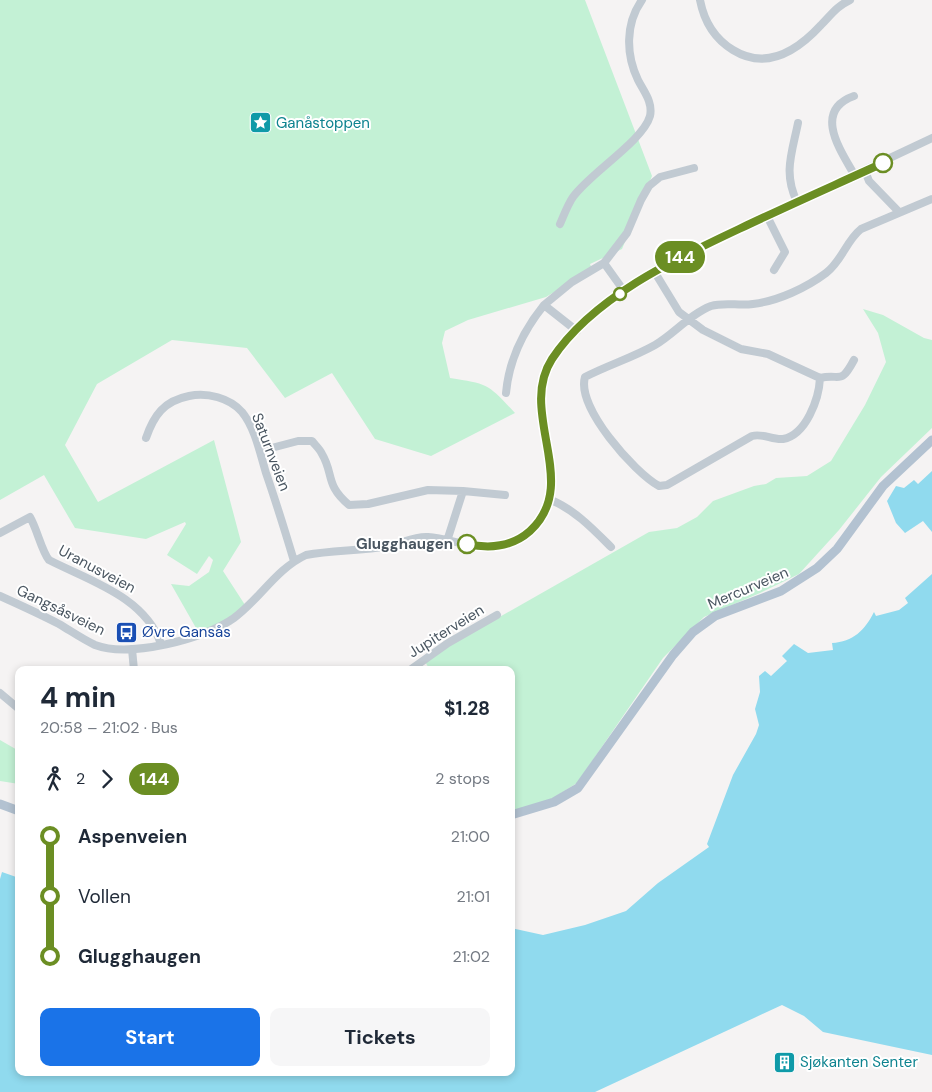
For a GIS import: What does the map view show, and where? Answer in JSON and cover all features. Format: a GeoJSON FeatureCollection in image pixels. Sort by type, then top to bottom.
{"type":"FeatureCollection","features":[{"type":"Feature","properties":{"kind":"main road","name":"Mercurveien"},"geometry":{"type":"LineString","coordinates":[[515,814],[554,802],[578,788],[672,654],[693,632],[715,616],[781,591],[817,568],[836,549],[883,486],[932,440]]}},
{"type":"Feature","properties":{"kind":"main road"},"geometry":{"type":"LineString","coordinates":[[0,804],[15,810]]}},
{"type":"Feature","properties":{"kind":"street"},"geometry":{"type":"LineString","coordinates":[[560,224],[573,197],[603,165],[638,134],[649,117],[649,102],[632,67],[629,55],[631,24],[642,0]]}},
{"type":"Feature","properties":{"kind":"street"},"geometry":{"type":"LineString","coordinates":[[700,0],[707,22],[718,39],[743,55],[762,59],[777,57],[791,51],[815,31],[836,8],[850,0]]}},
{"type":"Feature","properties":{"kind":"street"},"geometry":{"type":"LineString","coordinates":[[854,96],[847,98],[837,107],[832,125],[836,144],[855,176]]}},
{"type":"Feature","properties":{"kind":"street"},"geometry":{"type":"LineString","coordinates":[[797,202],[788,180],[789,164],[798,123]]}},
{"type":"Feature","properties":{"kind":"street"},"geometry":{"type":"LineString","coordinates":[[611,547],[581,518],[565,506],[551,500],[550,461],[542,422],[541,391],[549,363],[576,330],[624,291],[654,271],[932,138]]}},
{"type":"Feature","properties":{"kind":"street"},"geometry":{"type":"LineString","coordinates":[[506,393],[509,367],[514,355],[530,323],[544,306],[572,282],[604,263],[627,233],[640,200],[649,186],[660,177],[694,168]]}},
{"type":"Feature","properties":{"kind":"street"},"geometry":{"type":"LineString","coordinates":[[865,171],[869,181],[899,212]]}},
{"type":"Feature","properties":{"kind":"street"},"geometry":{"type":"LineString","coordinates":[[820,378],[818,395],[811,411],[801,429],[791,437],[780,439],[760,434],[752,436],[674,481],[659,486],[642,475],[612,442],[587,398],[583,384],[585,377],[671,336],[688,320],[713,305],[752,304],[783,297],[827,272],[838,260],[853,235],[861,228],[932,199]]}},
{"type":"Feature","properties":{"kind":"street"},"geometry":{"type":"LineString","coordinates":[[766,216],[785,252],[774,270]]}},
{"type":"Feature","properties":{"kind":"street"},"geometry":{"type":"LineString","coordinates":[[604,263],[624,291]]}},
{"type":"Feature","properties":{"kind":"street"},"geometry":{"type":"LineString","coordinates":[[654,271],[679,312],[688,320],[724,342],[750,352],[768,354],[820,378],[842,377],[848,372],[854,360]]}},
{"type":"Feature","properties":{"kind":"street"},"geometry":{"type":"LineString","coordinates":[[544,306],[576,330]]}},
{"type":"Feature","properties":{"kind":"street","name":"Saturnveien"},"geometry":{"type":"LineString","coordinates":[[146,438],[152,420],[165,406],[180,398],[200,394],[218,397],[242,412],[249,423],[260,451],[294,561]]}},
{"type":"Feature","properties":{"kind":"street"},"geometry":{"type":"LineString","coordinates":[[260,451],[298,441],[312,442],[323,454],[330,483],[338,497],[349,505],[368,504],[428,490],[504,495]]}},
{"type":"Feature","properties":{"kind":"street"},"geometry":{"type":"LineString","coordinates":[[447,541],[463,491]]}},
{"type":"Feature","properties":{"kind":"street","name":"Gangsåsveien"},"geometry":{"type":"LineString","coordinates":[[0,596],[97,645],[115,650],[161,644],[186,639],[222,626],[246,608],[294,561],[319,552],[390,546],[410,539],[428,537],[474,546],[506,545],[523,537],[536,525],[551,500]]}},
{"type":"Feature","properties":{"kind":"street","name":"Uranusveien"},"geometry":{"type":"LineString","coordinates":[[0,533],[30,517],[38,530],[45,556],[49,560],[135,604],[152,624],[161,644]]}},
{"type":"Feature","properties":{"kind":"street","name":"Jupiterveien"},"geometry":{"type":"LineString","coordinates":[[416,666],[448,644],[497,615]]}},
{"type":"Feature","properties":{"kind":"street"},"geometry":{"type":"LineString","coordinates":[[132,649],[134,666]]}},
{"type":"Feature","properties":{"kind":"street"},"geometry":{"type":"LineString","coordinates":[[0,693],[15,706]]}},
{"type":"Feature","properties":{"kind":"green space"},"geometry":{"type":"Polygon","coordinates":[[[0,0],[585,0],[652,176],[622,249],[590,264],[592,269],[546,297],[468,320],[445,331],[442,343],[450,378],[473,382],[487,387],[499,396],[515,413],[431,456],[375,439],[332,373],[285,398],[247,348],[172,340],[97,384],[65,445],[98,502],[214,440],[241,542],[223,571],[247,608],[200,635],[171,584],[189,586],[209,572],[213,560],[209,556],[197,574],[167,555],[186,524],[185,522],[146,539],[75,528],[44,475],[0,500],[0,0]]]}},
{"type":"Feature","properties":{"kind":"green space"},"geometry":{"type":"Polygon","coordinates":[[[863,309],[883,315],[924,338],[932,340],[932,428],[881,477],[839,530],[799,574],[704,617],[663,658],[577,783],[550,800],[515,815],[515,666],[428,666],[424,660],[649,532],[677,528],[697,517],[713,501],[754,486],[766,484],[776,478],[807,476],[831,461],[865,405],[886,362],[878,333],[863,309]]]}},
{"type":"Feature","properties":{"kind":"green space"},"geometry":{"type":"Polygon","coordinates":[[[0,740],[15,749],[15,783],[0,781],[0,740]]]}},
{"type":"Feature","properties":{"kind":"water"},"geometry":{"type":"Polygon","coordinates":[[[932,471],[932,532],[923,521],[905,533],[896,523],[887,501],[896,486],[904,488],[914,480],[918,484],[932,471]]]}},
{"type":"Feature","properties":{"kind":"water"},"geometry":{"type":"Polygon","coordinates":[[[932,574],[932,1055],[823,1032],[804,1016],[782,1005],[595,1092],[0,1092],[0,879],[2,872],[15,877],[15,1076],[515,1076],[515,929],[543,935],[585,925],[626,911],[658,883],[709,847],[707,844],[733,775],[759,725],[755,709],[760,692],[759,676],[765,671],[771,676],[787,661],[782,656],[794,644],[808,653],[833,650],[832,643],[846,640],[857,634],[867,624],[874,612],[876,616],[899,610],[908,603],[905,598],[932,574]]]}},
{"type":"Feature","properties":{"kind":"bus line","name":"144"},"geometry":{"type":"LineString","coordinates":[[467,544],[491,547],[506,545],[523,537],[536,525],[546,510],[551,500],[552,485],[550,461],[542,422],[541,391],[549,363],[576,330],[624,291],[663,265],[883,163]]}},
{"type":"Feature","properties":{"kind":"place","name":"Ganåstoppen"},"geometry":{"type":"Point","coordinates":[260,123]}},
{"type":"Feature","properties":{"kind":"place","name":"Glugghaugen"},"geometry":{"type":"Point","coordinates":[467,544]}},
{"type":"Feature","properties":{"kind":"place","name":"Øvre Gansås"},"geometry":{"type":"Point","coordinates":[126,632]}},
{"type":"Feature","properties":{"kind":"place","name":"Sjøkanten Senter"},"geometry":{"type":"Point","coordinates":[784,1062]}}]}
